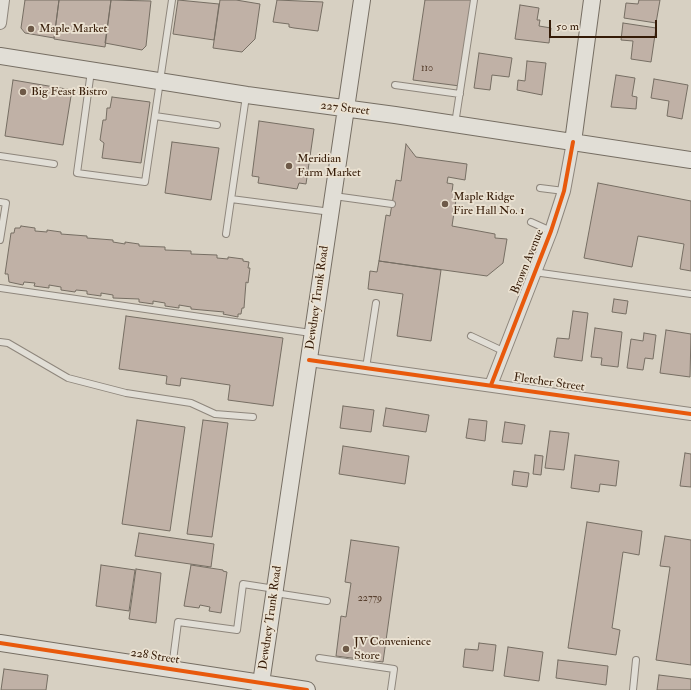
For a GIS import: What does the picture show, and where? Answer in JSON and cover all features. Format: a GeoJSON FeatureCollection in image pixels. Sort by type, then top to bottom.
{"type":"FeatureCollection","features":[{"type":"Feature","properties":{"kind":"main road","name":"Dewdney Trunk Road"},"geometry":{"type":"LineString","coordinates":[[261,687],[362,0]]}},
{"type":"Feature","properties":{"kind":"main road","name":"Brown Avenue"},"geometry":{"type":"LineString","coordinates":[[573,142],[592,0]]}},
{"type":"Feature","properties":{"kind":"main road","name":"227 Street"},"geometry":{"type":"LineString","coordinates":[[0,56],[247,95],[455,124],[691,160]]}},
{"type":"Feature","properties":{"kind":"main road","name":"228 Street"},"geometry":{"type":"LineString","coordinates":[[0,643],[172,670],[261,687],[307,690]]}},
{"type":"Feature","properties":{"kind":"street"},"geometry":{"type":"LineString","coordinates":[[0,24],[3,0]]}},
{"type":"Feature","properties":{"kind":"street","name":"Brown Avenue"},"geometry":{"type":"LineString","coordinates":[[491,385],[551,231],[564,191],[573,142]]}},
{"type":"Feature","properties":{"kind":"street","name":"Fletcher Street"},"geometry":{"type":"LineString","coordinates":[[309,360],[691,414]]}},
{"type":"Feature","properties":{"kind":"lane"},"geometry":{"type":"LineString","coordinates":[[91,71],[77,172],[145,182],[172,0]]}},
{"type":"Feature","properties":{"kind":"lane"},"geometry":{"type":"LineString","coordinates":[[455,124],[474,0]]}},
{"type":"Feature","properties":{"kind":"lane"},"geometry":{"type":"LineString","coordinates":[[395,85],[460,94]]}},
{"type":"Feature","properties":{"kind":"lane"},"geometry":{"type":"LineString","coordinates":[[226,234],[247,95]]}},
{"type":"Feature","properties":{"kind":"lane"},"geometry":{"type":"LineString","coordinates":[[155,116],[217,125]]}},
{"type":"Feature","properties":{"kind":"lane"},"geometry":{"type":"LineString","coordinates":[[0,156],[54,164]]}},
{"type":"Feature","properties":{"kind":"lane"},"geometry":{"type":"LineString","coordinates":[[540,188],[564,191]]}},
{"type":"Feature","properties":{"kind":"lane"},"geometry":{"type":"LineString","coordinates":[[333,196],[392,204]]}},
{"type":"Feature","properties":{"kind":"lane"},"geometry":{"type":"LineString","coordinates":[[231,199],[331,212]]}},
{"type":"Feature","properties":{"kind":"lane"},"geometry":{"type":"LineString","coordinates":[[0,202],[6,203],[0,240]]}},
{"type":"Feature","properties":{"kind":"lane"},"geometry":{"type":"LineString","coordinates":[[531,222],[551,231]]}},
{"type":"Feature","properties":{"kind":"lane"},"geometry":{"type":"LineString","coordinates":[[534,272],[691,294]]}},
{"type":"Feature","properties":{"kind":"lane"},"geometry":{"type":"LineString","coordinates":[[0,288],[313,333]]}},
{"type":"Feature","properties":{"kind":"lane"},"geometry":{"type":"LineString","coordinates":[[366,368],[376,303]]}},
{"type":"Feature","properties":{"kind":"lane"},"geometry":{"type":"LineString","coordinates":[[471,336],[504,351]]}},
{"type":"Feature","properties":{"kind":"lane"},"geometry":{"type":"LineString","coordinates":[[0,342],[8,343],[68,378],[126,393],[192,404],[215,414],[253,417]]}},
{"type":"Feature","properties":{"kind":"lane"},"geometry":{"type":"LineString","coordinates":[[172,670],[178,622],[236,630],[243,584],[327,601]]}},
{"type":"Feature","properties":{"kind":"lane"},"geometry":{"type":"LineString","coordinates":[[319,658],[394,669],[391,690]]}},
{"type":"Feature","properties":{"kind":"lane"},"geometry":{"type":"LineString","coordinates":[[633,690],[636,660]]}},
{"type":"Feature","properties":{"kind":"building"},"geometry":{"type":"Polygon","coordinates":[[[25,0],[59,0],[54,38],[25,33],[21,28],[25,0]]]}},
{"type":"Feature","properties":{"kind":"building"},"geometry":{"type":"Polygon","coordinates":[[[59,0],[111,0],[105,47],[54,39],[59,0]]]}},
{"type":"Feature","properties":{"kind":"building"},"geometry":{"type":"Polygon","coordinates":[[[111,0],[151,1],[146,46],[142,50],[105,43],[111,0]]]}},
{"type":"Feature","properties":{"kind":"building"},"geometry":{"type":"Polygon","coordinates":[[[178,0],[219,4],[214,40],[173,34],[178,0]]]}},
{"type":"Feature","properties":{"kind":"building"},"geometry":{"type":"Polygon","coordinates":[[[220,0],[236,0],[260,4],[255,39],[242,52],[213,48],[220,0]]]}},
{"type":"Feature","properties":{"kind":"building"},"geometry":{"type":"Polygon","coordinates":[[[277,0],[323,2],[318,31],[289,27],[289,24],[273,22],[277,0]]]}},
{"type":"Feature","properties":{"kind":"building"},"geometry":{"type":"Polygon","coordinates":[[[425,0],[473,0],[460,86],[413,80],[425,0]]]}},
{"type":"Feature","properties":{"kind":"building"},"geometry":{"type":"Polygon","coordinates":[[[639,0],[660,0],[656,23],[624,18],[626,3],[638,4],[639,0]]]}},
{"type":"Feature","properties":{"kind":"building"},"geometry":{"type":"Polygon","coordinates":[[[520,5],[539,8],[537,20],[540,20],[539,26],[551,28],[549,43],[515,39],[520,5]]]}},
{"type":"Feature","properties":{"kind":"building"},"geometry":{"type":"Polygon","coordinates":[[[623,23],[656,28],[651,62],[631,59],[633,41],[621,40],[623,23]]]}},
{"type":"Feature","properties":{"kind":"building"},"geometry":{"type":"Polygon","coordinates":[[[479,53],[512,58],[509,77],[492,75],[490,90],[474,88],[479,53]]]}},
{"type":"Feature","properties":{"kind":"building"},"geometry":{"type":"Polygon","coordinates":[[[527,61],[546,63],[542,95],[517,90],[518,80],[525,81],[527,61]]]}},
{"type":"Feature","properties":{"kind":"building"},"geometry":{"type":"Polygon","coordinates":[[[616,75],[635,78],[632,96],[637,97],[636,109],[611,107],[616,75]]]}},
{"type":"Feature","properties":{"kind":"building"},"geometry":{"type":"Polygon","coordinates":[[[654,79],[688,85],[682,119],[667,116],[669,101],[651,98],[654,79]]]}},
{"type":"Feature","properties":{"kind":"building"},"geometry":{"type":"Polygon","coordinates":[[[13,80],[72,90],[63,145],[5,136],[13,80]]]}},
{"type":"Feature","properties":{"kind":"building"},"geometry":{"type":"Polygon","coordinates":[[[112,97],[150,102],[141,163],[102,158],[104,143],[100,140],[103,120],[106,120],[107,108],[110,108],[112,97]]]}},
{"type":"Feature","properties":{"kind":"building"},"geometry":{"type":"Polygon","coordinates":[[[259,121],[314,129],[306,184],[299,183],[297,189],[258,183],[259,177],[252,176],[259,121]]]}},
{"type":"Feature","properties":{"kind":"building"},"geometry":{"type":"Polygon","coordinates":[[[172,142],[219,148],[211,200],[165,193],[172,142]]]}},
{"type":"Feature","properties":{"kind":"building"},"geometry":{"type":"Polygon","coordinates":[[[406,144],[416,157],[467,164],[465,180],[448,177],[447,183],[453,184],[452,192],[457,193],[452,226],[495,234],[495,238],[507,239],[503,263],[487,276],[379,261],[386,215],[390,216],[396,180],[401,181],[406,144]]]}},
{"type":"Feature","properties":{"kind":"building"},"geometry":{"type":"Polygon","coordinates":[[[598,183],[691,201],[691,271],[680,269],[684,244],[638,236],[632,267],[584,258],[598,183]]]}},
{"type":"Feature","properties":{"kind":"building"},"geometry":{"type":"Polygon","coordinates":[[[21,226],[35,228],[35,231],[47,232],[47,230],[61,232],[61,234],[87,236],[87,238],[113,240],[113,242],[125,244],[125,242],[139,244],[139,246],[165,247],[165,250],[191,251],[191,254],[217,255],[217,258],[228,259],[228,257],[243,259],[243,261],[249,262],[248,268],[250,268],[248,283],[246,282],[244,308],[242,308],[241,314],[238,314],[238,317],[223,314],[224,312],[191,309],[191,307],[179,305],[179,308],[165,306],[165,303],[153,301],[153,304],[139,302],[139,299],[113,298],[113,295],[101,293],[101,296],[87,294],[87,291],[76,290],[75,292],[61,290],[61,287],[49,285],[49,288],[34,286],[35,283],[24,282],[23,285],[9,282],[8,274],[5,274],[11,233],[14,233],[15,228],[20,228],[21,226]]]}},
{"type":"Feature","properties":{"kind":"building"},"geometry":{"type":"Polygon","coordinates":[[[379,261],[441,270],[431,341],[397,336],[403,294],[368,289],[370,271],[377,272],[379,261]]]}},
{"type":"Feature","properties":{"kind":"building"},"geometry":{"type":"Polygon","coordinates":[[[614,299],[628,301],[626,314],[612,312],[614,299]]]}},
{"type":"Feature","properties":{"kind":"building"},"geometry":{"type":"Polygon","coordinates":[[[573,311],[588,313],[582,361],[554,357],[557,338],[569,339],[573,311]]]}},
{"type":"Feature","properties":{"kind":"building"},"geometry":{"type":"Polygon","coordinates":[[[126,316],[283,338],[273,406],[228,400],[230,385],[181,378],[180,386],[166,384],[167,376],[119,369],[126,316]]]}},
{"type":"Feature","properties":{"kind":"building"},"geometry":{"type":"Polygon","coordinates":[[[595,328],[622,332],[618,367],[601,365],[602,358],[591,357],[595,328]]]}},
{"type":"Feature","properties":{"kind":"building"},"geometry":{"type":"Polygon","coordinates":[[[666,330],[691,334],[690,377],[660,373],[666,330]]]}},
{"type":"Feature","properties":{"kind":"building"},"geometry":{"type":"Polygon","coordinates":[[[644,333],[656,335],[653,359],[645,358],[643,370],[627,368],[631,339],[643,341],[644,333]]]}},
{"type":"Feature","properties":{"kind":"building"},"geometry":{"type":"Polygon","coordinates":[[[343,406],[374,410],[371,432],[340,428],[343,406]]]}},
{"type":"Feature","properties":{"kind":"building"},"geometry":{"type":"Polygon","coordinates":[[[386,408],[429,415],[426,432],[383,426],[386,408]]]}},
{"type":"Feature","properties":{"kind":"building"},"geometry":{"type":"Polygon","coordinates":[[[469,419],[487,421],[485,441],[466,438],[469,419]]]}},
{"type":"Feature","properties":{"kind":"building"},"geometry":{"type":"Polygon","coordinates":[[[137,420],[185,427],[170,531],[122,524],[137,420]]]}},
{"type":"Feature","properties":{"kind":"building"},"geometry":{"type":"Polygon","coordinates":[[[203,420],[228,423],[212,537],[187,534],[203,420]]]}},
{"type":"Feature","properties":{"kind":"building"},"geometry":{"type":"Polygon","coordinates":[[[505,422],[525,425],[522,444],[502,442],[505,422]]]}},
{"type":"Feature","properties":{"kind":"building"},"geometry":{"type":"Polygon","coordinates":[[[550,431],[569,433],[564,470],[545,468],[550,431]]]}},
{"type":"Feature","properties":{"kind":"building"},"geometry":{"type":"Polygon","coordinates":[[[343,446],[409,456],[405,484],[339,474],[343,446]]]}},
{"type":"Feature","properties":{"kind":"building"},"geometry":{"type":"Polygon","coordinates":[[[685,453],[691,454],[691,487],[680,486],[685,453]]]}},
{"type":"Feature","properties":{"kind":"building"},"geometry":{"type":"Polygon","coordinates":[[[535,455],[543,456],[541,475],[533,474],[535,455]]]}},
{"type":"Feature","properties":{"kind":"building"},"geometry":{"type":"Polygon","coordinates":[[[575,455],[619,461],[616,486],[600,484],[599,492],[571,488],[575,455]]]}},
{"type":"Feature","properties":{"kind":"building"},"geometry":{"type":"Polygon","coordinates":[[[514,471],[529,473],[527,487],[512,485],[514,471]]]}},
{"type":"Feature","properties":{"kind":"building"},"geometry":{"type":"Polygon","coordinates":[[[587,522],[642,531],[639,555],[623,552],[612,628],[620,630],[616,655],[568,648],[587,522]]]}},
{"type":"Feature","properties":{"kind":"building"},"geometry":{"type":"Polygon","coordinates":[[[139,533],[214,544],[211,567],[135,556],[139,533]]]}},
{"type":"Feature","properties":{"kind":"building"},"geometry":{"type":"Polygon","coordinates":[[[665,536],[691,540],[691,665],[656,660],[670,567],[660,566],[665,536]]]}},
{"type":"Feature","properties":{"kind":"building"},"geometry":{"type":"Polygon","coordinates":[[[351,540],[399,547],[383,662],[336,656],[341,616],[346,617],[351,583],[345,582],[351,540]]]}},
{"type":"Feature","properties":{"kind":"building"},"geometry":{"type":"Polygon","coordinates":[[[101,565],[135,570],[129,611],[96,606],[101,565]]]}},
{"type":"Feature","properties":{"kind":"building"},"geometry":{"type":"Polygon","coordinates":[[[191,565],[227,572],[221,613],[209,611],[210,607],[200,605],[199,608],[184,606],[191,565]]]}},
{"type":"Feature","properties":{"kind":"building"},"geometry":{"type":"Polygon","coordinates":[[[136,569],[161,573],[156,623],[129,619],[136,569]]]}},
{"type":"Feature","properties":{"kind":"building"},"geometry":{"type":"Polygon","coordinates":[[[479,643],[496,645],[493,671],[463,667],[465,649],[478,650],[479,643]]]}},
{"type":"Feature","properties":{"kind":"building"},"geometry":{"type":"Polygon","coordinates":[[[508,647],[543,652],[539,681],[504,676],[508,647]]]}},
{"type":"Feature","properties":{"kind":"building"},"geometry":{"type":"Polygon","coordinates":[[[558,660],[608,666],[606,685],[556,678],[558,660]]]}},
{"type":"Feature","properties":{"kind":"building"},"geometry":{"type":"Polygon","coordinates":[[[4,669],[48,675],[46,690],[1,690],[4,669]]]}},
{"type":"Feature","properties":{"kind":"building"},"geometry":{"type":"Polygon","coordinates":[[[659,675],[691,679],[691,690],[657,690],[659,675]]]}},
{"type":"Feature","properties":{"kind":"cycle path"},"geometry":{"type":"LineString","coordinates":[[491,385],[551,231],[564,191],[573,142]]}},
{"type":"Feature","properties":{"kind":"cycle path"},"geometry":{"type":"LineString","coordinates":[[309,360],[691,414]]}},
{"type":"Feature","properties":{"kind":"cycle path"},"geometry":{"type":"LineString","coordinates":[[0,643],[307,690]]}},
{"type":"Feature","properties":{"kind":"place","name":"Maple Market"},"geometry":{"type":"Point","coordinates":[31,29]}},
{"type":"Feature","properties":{"kind":"place","name":"Big Feast Bistro"},"geometry":{"type":"Point","coordinates":[23,92]}},
{"type":"Feature","properties":{"kind":"place","name":"Meridian Farm Market"},"geometry":{"type":"Point","coordinates":[289,166]}},
{"type":"Feature","properties":{"kind":"place","name":"Maple Ridge Fire Hall No. 1"},"geometry":{"type":"Point","coordinates":[445,204]}},
{"type":"Feature","properties":{"kind":"place","name":"JV Convenience Store"},"geometry":{"type":"Point","coordinates":[346,649]}}]}
